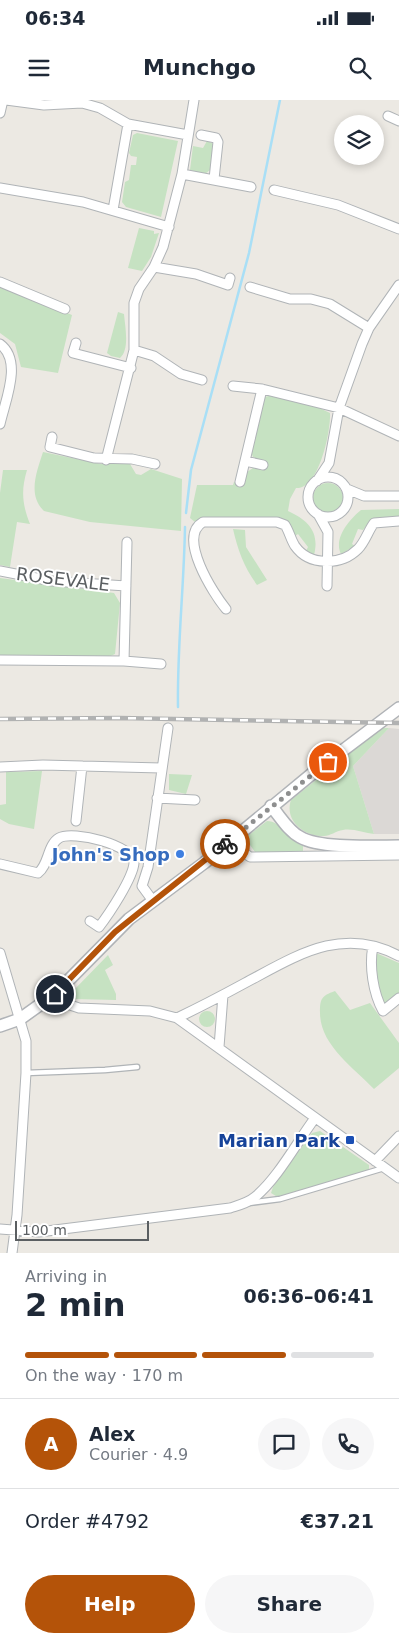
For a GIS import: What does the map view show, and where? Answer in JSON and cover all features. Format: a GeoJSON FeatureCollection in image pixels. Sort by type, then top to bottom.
{"type":"FeatureCollection","features":[{"type":"Feature","properties":{"kind":"main road"},"geometry":{"type":"LineString","coordinates":[[0,1026],[20,1019],[55,994],[71,980],[111,935],[153,900],[204,863],[271,806],[399,708]]}},
{"type":"Feature","properties":{"kind":"main road"},"geometry":{"type":"LineString","coordinates":[[271,806],[291,830],[306,840],[367,851],[399,846]]}},
{"type":"Feature","properties":{"kind":"street"},"geometry":{"type":"LineString","coordinates":[[0,113],[3,100]]}},
{"type":"Feature","properties":{"kind":"street"},"geometry":{"type":"LineString","coordinates":[[6,100],[44,105],[82,103],[100,108],[128,124],[188,135]]}},
{"type":"Feature","properties":{"kind":"street"},"geometry":{"type":"LineString","coordinates":[[106,460],[134,350],[134,301],[139,289],[154,267],[168,226],[182,174],[194,100]]}},
{"type":"Feature","properties":{"kind":"street"},"geometry":{"type":"LineString","coordinates":[[388,116],[399,121]]}},
{"type":"Feature","properties":{"kind":"street"},"geometry":{"type":"LineString","coordinates":[[113,210],[128,124]]}},
{"type":"Feature","properties":{"kind":"street"},"geometry":{"type":"LineString","coordinates":[[201,135],[215,138],[218,142],[214,179]]}},
{"type":"Feature","properties":{"kind":"street"},"geometry":{"type":"LineString","coordinates":[[182,174],[252,187]]}},
{"type":"Feature","properties":{"kind":"street"},"geometry":{"type":"LineString","coordinates":[[0,188],[113,210],[168,226]]}},
{"type":"Feature","properties":{"kind":"street"},"geometry":{"type":"LineString","coordinates":[[274,190],[338,204],[399,229]]}},
{"type":"Feature","properties":{"kind":"street"},"geometry":{"type":"LineString","coordinates":[[154,267],[196,274],[228,285],[230,278]]}},
{"type":"Feature","properties":{"kind":"street"},"geometry":{"type":"LineString","coordinates":[[0,282],[65,309]]}},
{"type":"Feature","properties":{"kind":"street"},"geometry":{"type":"LineString","coordinates":[[327,586],[328,532],[308,501],[310,489],[328,463],[338,408],[369,328],[399,285]]}},
{"type":"Feature","properties":{"kind":"street"},"geometry":{"type":"LineString","coordinates":[[250,287],[290,299],[310,299],[330,304],[369,328]]}},
{"type":"Feature","properties":{"kind":"street"},"geometry":{"type":"LineString","coordinates":[[76,342],[73,353],[130,368]]}},
{"type":"Feature","properties":{"kind":"street"},"geometry":{"type":"LineString","coordinates":[[0,344],[8,352],[11,369],[0,424]]}},
{"type":"Feature","properties":{"kind":"street"},"geometry":{"type":"LineString","coordinates":[[134,350],[154,356],[181,374],[202,380]]}},
{"type":"Feature","properties":{"kind":"street"},"geometry":{"type":"LineString","coordinates":[[233,386],[262,389],[338,408],[399,436]]}},
{"type":"Feature","properties":{"kind":"street"},"geometry":{"type":"LineString","coordinates":[[240,482],[262,389]]}},
{"type":"Feature","properties":{"kind":"street"},"geometry":{"type":"LineString","coordinates":[[52,437],[50,447],[106,460],[143,460],[155,464]]}},
{"type":"Feature","properties":{"kind":"street"},"geometry":{"type":"LineString","coordinates":[[140,471],[143,460]]}},
{"type":"Feature","properties":{"kind":"street"},"geometry":{"type":"LineString","coordinates":[[245,461],[263,465]]}},
{"type":"Feature","properties":{"kind":"street"},"geometry":{"type":"LineString","coordinates":[[328,463],[336,478],[347,489],[364,496],[399,496]]}},
{"type":"Feature","properties":{"kind":"street"},"geometry":{"type":"LineString","coordinates":[[317,481],[326,477],[336,478]]}},
{"type":"Feature","properties":{"kind":"street"},"geometry":{"type":"LineString","coordinates":[[347,489],[347,504]]}},
{"type":"Feature","properties":{"kind":"street"},"geometry":{"type":"LineString","coordinates":[[328,532],[338,514],[347,504],[364,496]]}},
{"type":"Feature","properties":{"kind":"street"},"geometry":{"type":"LineString","coordinates":[[318,514],[328,517],[338,514]]}},
{"type":"Feature","properties":{"kind":"street"},"geometry":{"type":"LineString","coordinates":[[226,609],[210,587],[199,564],[194,534],[198,525],[203,522],[277,522],[285,525],[295,546],[303,554],[315,560],[328,562],[341,560],[352,554],[359,548],[374,523],[399,521]]}},
{"type":"Feature","properties":{"kind":"street","name":"ROSEVALE"},"geometry":{"type":"LineString","coordinates":[[124,661],[127,542]]}},
{"type":"Feature","properties":{"kind":"street","name":"ROSEVALE"},"geometry":{"type":"LineString","coordinates":[[0,571],[52,581],[126,586]]}},
{"type":"Feature","properties":{"kind":"street"},"geometry":{"type":"LineString","coordinates":[[0,660],[124,661],[161,664]]}},
{"type":"Feature","properties":{"kind":"street"},"geometry":{"type":"LineString","coordinates":[[153,900],[142,886],[148,867],[168,728]]}},
{"type":"Feature","properties":{"kind":"street"},"geometry":{"type":"LineString","coordinates":[[0,767],[82,766],[161,768]]}},
{"type":"Feature","properties":{"kind":"street"},"geometry":{"type":"LineString","coordinates":[[76,821],[82,766]]}},
{"type":"Feature","properties":{"kind":"street"},"geometry":{"type":"LineString","coordinates":[[157,798],[195,800]]}},
{"type":"Feature","properties":{"kind":"street"},"geometry":{"type":"LineString","coordinates":[[0,864],[38,873],[43,869],[55,841],[64,836],[101,840],[128,851],[133,857],[134,864],[116,903],[99,927],[90,921]]}},
{"type":"Feature","properties":{"kind":"street"},"geometry":{"type":"LineString","coordinates":[[229,841],[250,857],[367,851],[399,856]]}},
{"type":"Feature","properties":{"kind":"street"},"geometry":{"type":"LineString","coordinates":[[177,1018],[295,956],[320,946],[342,943],[365,944],[399,956]]}},
{"type":"Feature","properties":{"kind":"street"},"geometry":{"type":"LineString","coordinates":[[373,946],[371,957],[377,1000],[383,1011],[399,998]]}},
{"type":"Feature","properties":{"kind":"street"},"geometry":{"type":"LineString","coordinates":[[0,953],[26,1040],[26,1073],[16,1230],[12,1253]]}},
{"type":"Feature","properties":{"kind":"street"},"geometry":{"type":"LineString","coordinates":[[55,994],[70,1005],[79,1008],[150,1012],[177,1018],[399,1178]]}},
{"type":"Feature","properties":{"kind":"street"},"geometry":{"type":"LineString","coordinates":[[219,1048],[223,995]]}},
{"type":"Feature","properties":{"kind":"street"},"geometry":{"type":"LineString","coordinates":[[0,1229],[39,1232],[230,1208],[243,1204],[254,1198],[265,1187],[315,1118]]}},
{"type":"Feature","properties":{"kind":"street"},"geometry":{"type":"LineString","coordinates":[[375,1161],[399,1136]]}},
{"type":"Feature","properties":{"kind":"lane"},"geometry":{"type":"LineString","coordinates":[[26,1073],[105,1070],[137,1066]]}},
{"type":"Feature","properties":{"kind":"lane"},"geometry":{"type":"LineString","coordinates":[[243,1204],[280,1199],[385,1168]]}},
{"type":"Feature","properties":{"kind":"shaded area"},"geometry":{"type":"Polygon","coordinates":[[[389,728],[399,729],[399,834],[374,834],[353,766],[389,728]]]}},
{"type":"Feature","properties":{"kind":"green space"},"geometry":{"type":"Polygon","coordinates":[[[137,133],[178,141],[161,217],[126,207],[122,202],[125,182],[129,180],[131,165],[136,165],[137,157],[131,156],[129,153],[133,135],[137,133]]]}},
{"type":"Feature","properties":{"kind":"green space"},"geometry":{"type":"Polygon","coordinates":[[[207,141],[214,144],[210,170],[205,174],[190,170],[193,146],[203,148],[207,141]]]}},
{"type":"Feature","properties":{"kind":"green space"},"geometry":{"type":"Polygon","coordinates":[[[139,228],[154,231],[154,234],[159,233],[151,257],[142,271],[128,268],[139,228]]]}},
{"type":"Feature","properties":{"kind":"green space"},"geometry":{"type":"Polygon","coordinates":[[[0,286],[72,315],[58,373],[21,367],[15,344],[0,333],[0,286]]]}},
{"type":"Feature","properties":{"kind":"green space"},"geometry":{"type":"Polygon","coordinates":[[[118,312],[124,314],[126,338],[125,349],[120,358],[107,353],[118,312]]]}},
{"type":"Feature","properties":{"kind":"green space"},"geometry":{"type":"Polygon","coordinates":[[[272,395],[311,404],[330,413],[326,445],[317,470],[311,480],[304,486],[296,488],[290,499],[288,511],[307,523],[314,533],[314,555],[306,551],[308,547],[298,534],[295,536],[282,519],[200,519],[195,522],[190,518],[197,485],[233,485],[234,482],[243,484],[247,472],[253,468],[263,468],[264,462],[253,457],[251,452],[262,402],[265,397],[272,395]]]}},
{"type":"Feature","properties":{"kind":"green space"},"geometry":{"type":"Polygon","coordinates":[[[43,452],[101,464],[130,464],[136,474],[141,475],[151,469],[182,479],[181,531],[90,522],[44,511],[36,498],[35,490],[36,475],[43,452]]]}},
{"type":"Feature","properties":{"kind":"green space"},"geometry":{"type":"Polygon","coordinates":[[[3,470],[27,470],[23,497],[30,524],[17,522],[10,567],[0,565],[0,493],[3,470]]]}},
{"type":"Feature","properties":{"kind":"green space"},"geometry":{"type":"Polygon","coordinates":[[[328,483],[339,487],[343,498],[339,509],[328,513],[317,509],[313,498],[317,487],[328,483]]]}},
{"type":"Feature","properties":{"kind":"green space"},"geometry":{"type":"Polygon","coordinates":[[[399,509],[399,518],[374,520],[366,525],[363,530],[358,529],[352,544],[355,546],[341,554],[339,542],[341,535],[352,518],[361,510],[399,509]]]}},
{"type":"Feature","properties":{"kind":"green space"},"geometry":{"type":"Polygon","coordinates":[[[233,529],[245,530],[246,547],[267,580],[257,585],[248,572],[233,529]]]}},
{"type":"Feature","properties":{"kind":"green space"},"geometry":{"type":"Polygon","coordinates":[[[0,578],[114,593],[120,603],[115,654],[106,658],[0,656],[0,578]]]}},
{"type":"Feature","properties":{"kind":"green space"},"geometry":{"type":"Polygon","coordinates":[[[381,728],[389,728],[353,766],[374,834],[347,830],[326,836],[317,836],[309,834],[297,826],[290,814],[291,800],[381,728]]]}},
{"type":"Feature","properties":{"kind":"green space"},"geometry":{"type":"Polygon","coordinates":[[[42,771],[34,829],[9,824],[0,819],[0,805],[6,804],[6,772],[42,771]]]}},
{"type":"Feature","properties":{"kind":"green space"},"geometry":{"type":"Polygon","coordinates":[[[169,774],[192,775],[186,794],[169,790],[169,774]]]}},
{"type":"Feature","properties":{"kind":"green space"},"geometry":{"type":"Polygon","coordinates":[[[267,821],[281,827],[293,840],[303,846],[303,852],[255,852],[245,838],[267,821]]]}},
{"type":"Feature","properties":{"kind":"green space"},"geometry":{"type":"Polygon","coordinates":[[[376,953],[399,963],[399,995],[388,1005],[382,1005],[378,996],[373,957],[376,953]]]}},
{"type":"Feature","properties":{"kind":"green space"},"geometry":{"type":"Polygon","coordinates":[[[108,955],[113,965],[105,970],[116,994],[116,1000],[73,999],[73,991],[108,955]]]}},
{"type":"Feature","properties":{"kind":"green space"},"geometry":{"type":"Polygon","coordinates":[[[335,991],[350,1010],[370,1003],[399,1043],[399,1068],[374,1089],[332,1046],[322,1025],[320,1004],[324,996],[335,991]]]}},
{"type":"Feature","properties":{"kind":"green space"},"geometry":{"type":"Polygon","coordinates":[[[204,1011],[210,1011],[215,1016],[213,1025],[204,1027],[199,1022],[199,1016],[204,1011]]]}},
{"type":"Feature","properties":{"kind":"green space"},"geometry":{"type":"Polygon","coordinates":[[[320,1131],[369,1165],[369,1171],[279,1198],[271,1193],[273,1187],[312,1133],[320,1131]]]}},
{"type":"Feature","properties":{"kind":"waterway"},"geometry":{"type":"LineString","coordinates":[[186,513],[191,470],[249,253],[280,100]]}},
{"type":"Feature","properties":{"kind":"waterway"},"geometry":{"type":"LineString","coordinates":[[178,707],[185,527]]}},
{"type":"Feature","properties":{"kind":"railway"},"geometry":{"type":"LineString","coordinates":[[0,719],[119,718],[399,723]]}},
{"type":"Feature","properties":{"kind":"way so far"},"geometry":{"type":"LineString","coordinates":[[225,844],[328,762]]}},
{"type":"Feature","properties":{"kind":"place","name":"John's Shop"},"geometry":{"type":"Point","coordinates":[180,854]}},
{"type":"Feature","properties":{"kind":"place","name":"Marian Park"},"geometry":{"type":"Point","coordinates":[350,1140]}},
{"type":"Feature","properties":{"kind":"route"},"geometry":{"type":"LineString","coordinates":[[55,994],[71,980],[106,940],[129,919],[204,863],[225,844]]}}]}
